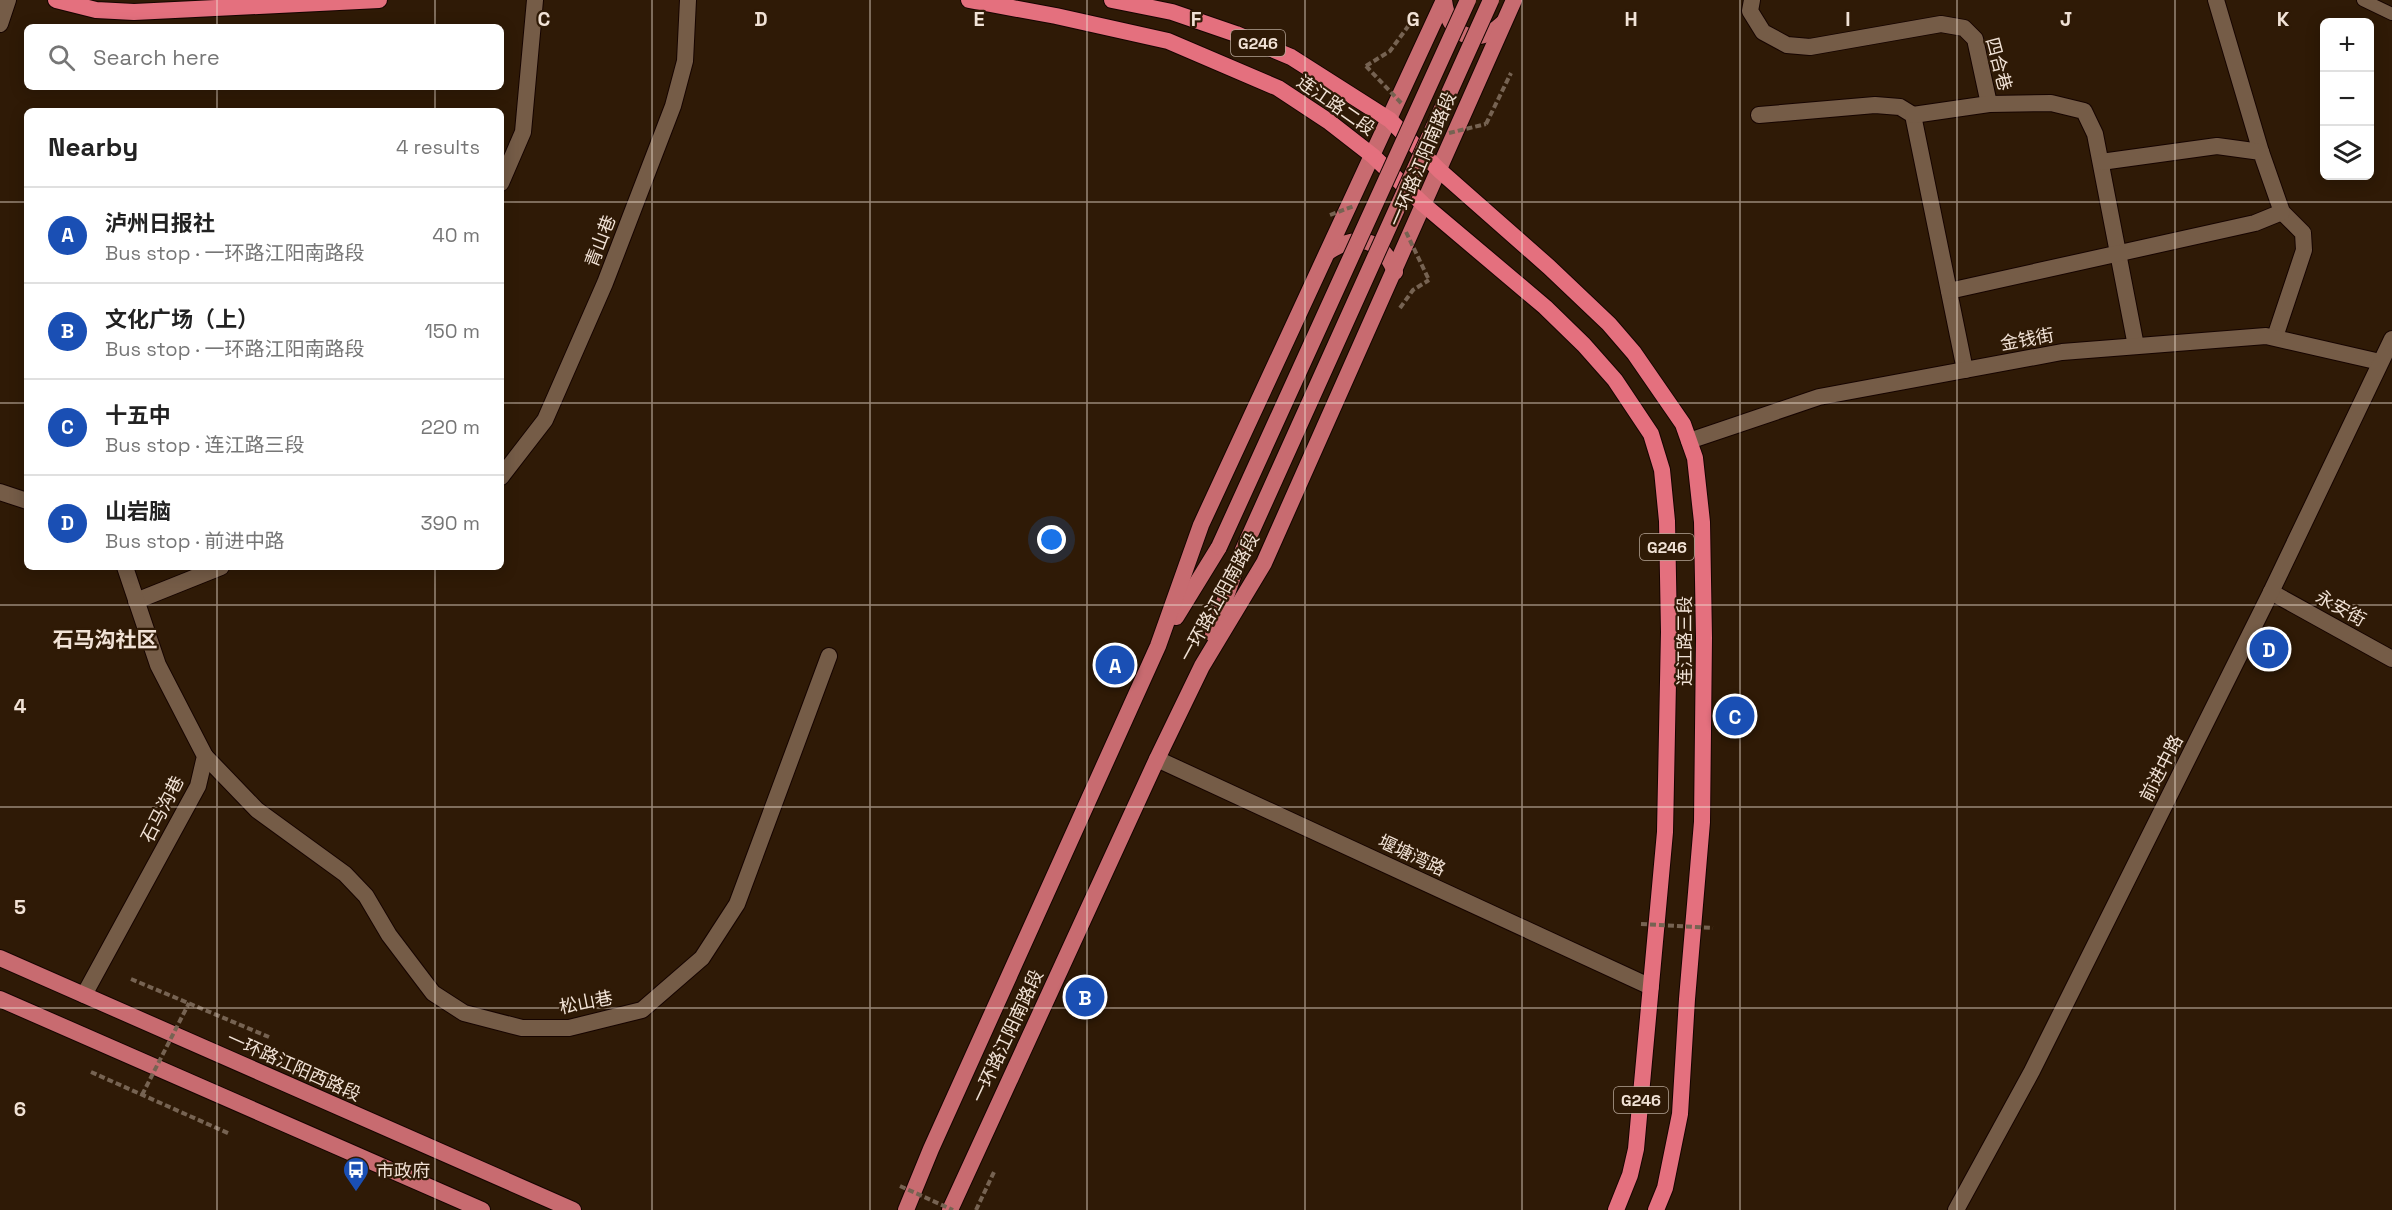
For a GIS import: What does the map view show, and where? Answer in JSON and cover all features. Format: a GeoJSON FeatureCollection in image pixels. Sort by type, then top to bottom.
{"type":"FeatureCollection","features":[{"type":"Feature","properties":{"kind":"highway"},"geometry":{"type":"LineString","coordinates":[[56,0],[96,10],[134,12],[379,0]]}},
{"type":"Feature","properties":{"kind":"highway","name":"连江路二段"},"geometry":{"type":"LineString","coordinates":[[969,0],[1056,16],[1168,41],[1278,88],[1328,121],[1373,156],[1423,204]]}},
{"type":"Feature","properties":{"kind":"highway","name":"连江路二段"},"geometry":{"type":"LineString","coordinates":[[1112,0],[1172,12],[1236,34],[1291,57],[1390,120],[1439,170]]}},
{"type":"Feature","properties":{"kind":"highway","name":"连江路三段"},"geometry":{"type":"LineString","coordinates":[[1439,170],[1549,267],[1609,324],[1664,393],[1683,424],[1695,458],[1702,522],[1704,638],[1702,822],[1680,1114],[1665,1188],[1656,1210]]}},
{"type":"Feature","properties":{"kind":"highway","name":"连江路三段"},"geometry":{"type":"LineString","coordinates":[[1423,204],[1545,307],[1584,345],[1614,380],[1651,434],[1662,470],[1667,521],[1669,632],[1665,832],[1636,1149],[1630,1175],[1616,1210]]}},
{"type":"Feature","properties":{"kind":"main road","name":"一环路江阳南路段"},"geometry":{"type":"LineString","coordinates":[[906,1210],[931,1149],[1158,646],[1201,525],[1444,0]]}},
{"type":"Feature","properties":{"kind":"main road"},"geometry":{"type":"LineString","coordinates":[[1444,0],[1449,23],[1459,32],[1470,36],[1484,37],[1504,21]]}},
{"type":"Feature","properties":{"kind":"main road"},"geometry":{"type":"LineString","coordinates":[[1158,646],[1219,547],[1468,0]]}},
{"type":"Feature","properties":{"kind":"main road"},"geometry":{"type":"LineString","coordinates":[[1202,666],[1239,559],[1491,0]]}},
{"type":"Feature","properties":{"kind":"main road","name":"一环路江阳南路段"},"geometry":{"type":"LineString","coordinates":[[952,1210],[1156,759],[1202,666],[1264,563],[1514,0]]}},
{"type":"Feature","properties":{"kind":"main road"},"geometry":{"type":"LineString","coordinates":[[1327,252],[1343,242],[1355,240],[1372,243],[1383,250],[1390,259],[1395,272]]}},
{"type":"Feature","properties":{"kind":"main road","name":"一环路江阳西路段"},"geometry":{"type":"LineString","coordinates":[[0,958],[573,1210]]}},
{"type":"Feature","properties":{"kind":"main road"},"geometry":{"type":"LineString","coordinates":[[0,999],[452,1204],[482,1210]]}},
{"type":"Feature","properties":{"kind":"street"},"geometry":{"type":"LineString","coordinates":[[0,24],[8,0]]}},
{"type":"Feature","properties":{"kind":"street"},"geometry":{"type":"LineString","coordinates":[[504,176],[523,132],[535,0]]}},
{"type":"Feature","properties":{"kind":"street","name":"青山巷"},"geometry":{"type":"LineString","coordinates":[[504,473],[545,420],[605,283],[673,106],[685,61],[688,0]]}},
{"type":"Feature","properties":{"kind":"street","name":"四合巷"},"geometry":{"type":"LineString","coordinates":[[1752,0],[1750,11],[1763,32],[1787,45],[1810,47],[1941,24],[1964,28],[1975,39],[1989,104]]}},
{"type":"Feature","properties":{"kind":"street"},"geometry":{"type":"LineString","coordinates":[[2216,0],[2261,152],[2282,212],[2303,233],[2304,250],[2275,338]]}},
{"type":"Feature","properties":{"kind":"street"},"geometry":{"type":"LineString","coordinates":[[1759,115],[1875,105],[1900,107],[1913,115],[1989,104],[2051,103],[2084,111],[2095,134],[2136,346]]}},
{"type":"Feature","properties":{"kind":"street"},"geometry":{"type":"LineString","coordinates":[[1913,115],[1965,370]]}},
{"type":"Feature","properties":{"kind":"street"},"geometry":{"type":"LineString","coordinates":[[2101,162],[2217,146],[2261,152]]}},
{"type":"Feature","properties":{"kind":"street"},"geometry":{"type":"LineString","coordinates":[[1949,291],[2255,223],[2282,212]]}},
{"type":"Feature","properties":{"kind":"street","name":"金钱街"},"geometry":{"type":"LineString","coordinates":[[1689,441],[1819,397],[2062,352],[2266,336],[2380,362]]}},
{"type":"Feature","properties":{"kind":"street","name":"前进中路"},"geometry":{"type":"LineString","coordinates":[[1956,1210],[2032,1071],[2271,592],[2392,339]]}},
{"type":"Feature","properties":{"kind":"street"},"geometry":{"type":"LineString","coordinates":[[0,492],[24,500]]}},
{"type":"Feature","properties":{"kind":"street"},"geometry":{"type":"LineString","coordinates":[[126,570],[158,665],[204,756]]}},
{"type":"Feature","properties":{"kind":"street"},"geometry":{"type":"LineString","coordinates":[[136,601],[213,570]]}},
{"type":"Feature","properties":{"kind":"street","name":"永安街"},"geometry":{"type":"LineString","coordinates":[[2271,592],[2392,658]]}},
{"type":"Feature","properties":{"kind":"street","name":"松山巷"},"geometry":{"type":"LineString","coordinates":[[204,756],[257,810],[345,874],[366,896],[389,935],[433,993],[464,1013],[522,1028],[569,1028],[642,1010],[702,958],[737,904],[829,656]]}},
{"type":"Feature","properties":{"kind":"street","name":"石马沟巷"},"geometry":{"type":"LineString","coordinates":[[84,995],[198,786],[204,756]]}},
{"type":"Feature","properties":{"kind":"street","name":"堰塘湾路"},"geometry":{"type":"LineString","coordinates":[[1156,759],[1651,987]]}},
{"type":"Feature","properties":{"kind":"lane"},"geometry":{"type":"LineString","coordinates":[[2363,0],[2392,14]]}},
{"type":"Feature","properties":{"kind":"path"},"geometry":{"type":"LineString","coordinates":[[1405,108],[1366,66],[1390,51],[1414,19]]}},
{"type":"Feature","properties":{"kind":"path"},"geometry":{"type":"LineString","coordinates":[[1444,144],[1449,133],[1486,124],[1511,73]]}},
{"type":"Feature","properties":{"kind":"path"},"geometry":{"type":"LineString","coordinates":[[1330,215],[1357,205]]}},
{"type":"Feature","properties":{"kind":"path"},"geometry":{"type":"LineString","coordinates":[[1397,313],[1413,290],[1430,280],[1405,230]]}},
{"type":"Feature","properties":{"kind":"path"},"geometry":{"type":"LineString","coordinates":[[1641,924],[1713,928]]}},
{"type":"Feature","properties":{"kind":"path"},"geometry":{"type":"LineString","coordinates":[[131,979],[269,1037]]}},
{"type":"Feature","properties":{"kind":"path"},"geometry":{"type":"LineString","coordinates":[[142,1095],[189,1003]]}},
{"type":"Feature","properties":{"kind":"path"},"geometry":{"type":"LineString","coordinates":[[90,1072],[230,1134]]}},
{"type":"Feature","properties":{"kind":"path"},"geometry":{"type":"LineString","coordinates":[[976,1210],[994,1172]]}},
{"type":"Feature","properties":{"kind":"path"},"geometry":{"type":"LineString","coordinates":[[900,1186],[952,1210]]}},
{"type":"Feature","properties":{"kind":"place","name":"山岩脑"},"geometry":{"type":"Point","coordinates":[2269,649]}},
{"type":"Feature","properties":{"kind":"place","name":"泸州日报社"},"geometry":{"type":"Point","coordinates":[1115,665]}},
{"type":"Feature","properties":{"kind":"place","name":"十五中"},"geometry":{"type":"Point","coordinates":[1735,716]}},
{"type":"Feature","properties":{"kind":"place","name":"文化广场（上）"},"geometry":{"type":"Point","coordinates":[1085,997]}},
{"type":"Feature","properties":{"kind":"place","name":"市政府"},"geometry":{"type":"Point","coordinates":[356,1193]}},
{"type":"Feature","properties":{"kind":"district","name":"石马沟社区"},"geometry":{"type":"Point","coordinates":[105,639]}}]}
